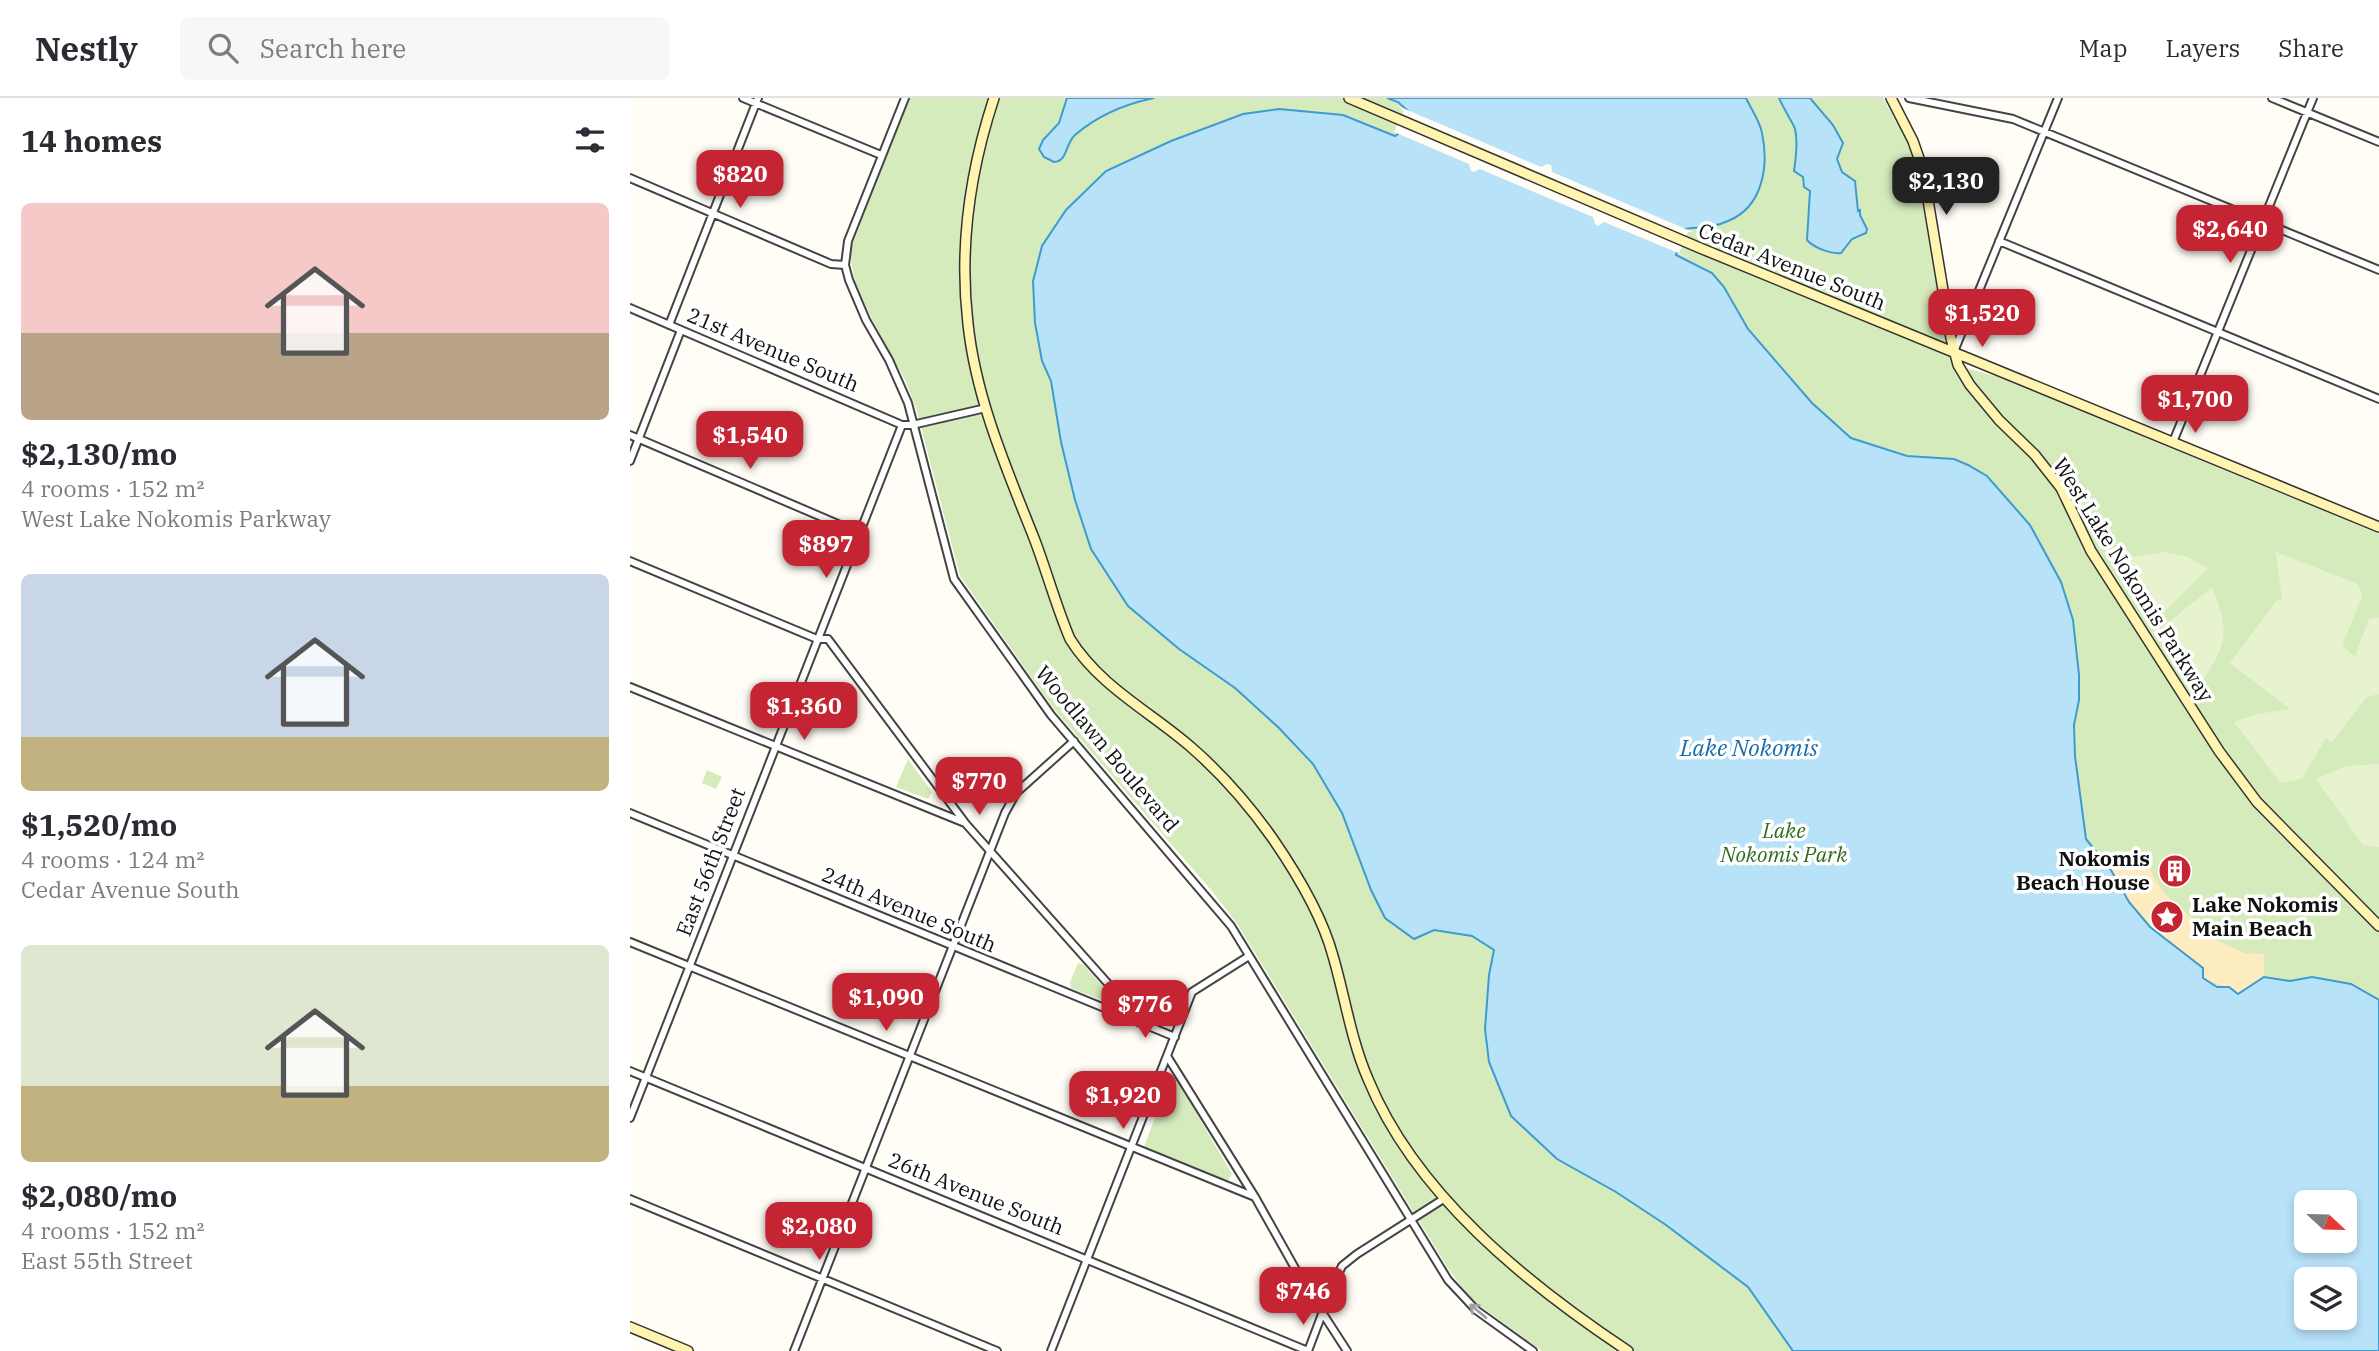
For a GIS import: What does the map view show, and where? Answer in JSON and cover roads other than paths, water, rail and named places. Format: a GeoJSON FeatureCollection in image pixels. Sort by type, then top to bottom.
{"type":"FeatureCollection","features":[{"type":"Feature","properties":{"kind":"street"},"geometry":{"type":"LineString","coordinates":[[743,98],[757,101],[881,155]]}},
{"type":"Feature","properties":{"kind":"street"},"geometry":{"type":"LineString","coordinates":[[630,178],[831,264],[845,265],[848,241],[905,98]]}},
{"type":"Feature","properties":{"kind":"street"},"geometry":{"type":"LineString","coordinates":[[994,98],[974,173],[968,208],[965,246],[968,325],[986,408],[1070,639],[1104,680],[1192,747],[1227,780],[1281,851],[1301,883],[1333,953],[1363,1065],[1385,1119],[1419,1169],[1445,1198],[1537,1285],[1628,1351]]}},
{"type":"Feature","properties":{"kind":"street","name":"Cedar Avenue South"},"geometry":{"type":"LineString","coordinates":[[1349,98],[1700,248],[2379,527]]}},
{"type":"Feature","properties":{"kind":"street","name":"West Lake Nokomis Parkway"},"geometry":{"type":"LineString","coordinates":[[1891,98],[1913,141],[1923,170],[1954,352],[1963,373],[1978,396],[2056,480],[2091,551],[2117,594],[2210,738],[2253,798],[2379,926]]}},
{"type":"Feature","properties":{"kind":"street"},"geometry":{"type":"LineString","coordinates":[[1909,98],[2013,119],[2379,270]]}},
{"type":"Feature","properties":{"kind":"street"},"geometry":{"type":"LineString","coordinates":[[1954,352],[2058,98]]}},
{"type":"Feature","properties":{"kind":"street"},"geometry":{"type":"LineString","coordinates":[[2272,98],[2379,142]]}},
{"type":"Feature","properties":{"kind":"street"},"geometry":{"type":"LineString","coordinates":[[2173,442],[2314,98]]}},
{"type":"Feature","properties":{"kind":"street"},"geometry":{"type":"LineString","coordinates":[[669,325],[757,101]]}},
{"type":"Feature","properties":{"kind":"street"},"geometry":{"type":"LineString","coordinates":[[1998,241],[2379,399]]}},
{"type":"Feature","properties":{"kind":"street","name":"Woodlawn Boulevard"},"geometry":{"type":"LineString","coordinates":[[845,265],[866,320],[900,382],[908,403],[954,579],[1051,715],[1231,926],[1443,1272],[1462,1297],[1481,1314],[1533,1351]]}},
{"type":"Feature","properties":{"kind":"street","name":"21st Avenue South"},"geometry":{"type":"LineString","coordinates":[[630,308],[902,425]]}},
{"type":"Feature","properties":{"kind":"street"},"geometry":{"type":"LineString","coordinates":[[630,461],[681,330]]}},
{"type":"Feature","properties":{"kind":"street"},"geometry":{"type":"LineString","coordinates":[[902,425],[986,408]]}},
{"type":"Feature","properties":{"kind":"street","name":"East 56th Street"},"geometry":{"type":"LineString","coordinates":[[630,1118],[902,425]]}},
{"type":"Feature","properties":{"kind":"street"},"geometry":{"type":"LineString","coordinates":[[630,435],[859,533]]}},
{"type":"Feature","properties":{"kind":"street"},"geometry":{"type":"LineString","coordinates":[[630,561],[817,639],[828,639],[832,642],[966,824],[1111,987],[1124,1005],[1125,1017]]}},
{"type":"Feature","properties":{"kind":"street"},"geometry":{"type":"LineString","coordinates":[[630,687],[966,824]]}},
{"type":"Feature","properties":{"kind":"street"},"geometry":{"type":"LineString","coordinates":[[794,1351],[1005,813],[1016,793],[1074,741]]}},
{"type":"Feature","properties":{"kind":"street","name":"24th Avenue South"},"geometry":{"type":"LineString","coordinates":[[630,813],[1175,1037]]}},
{"type":"Feature","properties":{"kind":"street"},"geometry":{"type":"LineString","coordinates":[[630,942],[1255,1198]]}},
{"type":"Feature","properties":{"kind":"street"},"geometry":{"type":"LineString","coordinates":[[1051,1351],[1192,992],[1249,956]]}},
{"type":"Feature","properties":{"kind":"street"},"geometry":{"type":"LineString","coordinates":[[1167,1055],[1255,1198],[1305,1286],[1347,1351]]}},
{"type":"Feature","properties":{"kind":"street","name":"26th Avenue South"},"geometry":{"type":"LineString","coordinates":[[630,1070],[1308,1351]]}},
{"type":"Feature","properties":{"kind":"street"},"geometry":{"type":"LineString","coordinates":[[1308,1351],[1342,1266],[1445,1198]]}},
{"type":"Feature","properties":{"kind":"street"},"geometry":{"type":"LineString","coordinates":[[630,1199],[997,1351]]}},
{"type":"Feature","properties":{"kind":"street"},"geometry":{"type":"LineString","coordinates":[[630,1327],[688,1351]]}},
{"type":"Feature","properties":{"kind":"water"},"geometry":{"type":"Polygon","coordinates":[[[1067,98],[1154,98],[1122,107],[1093,122],[1075,135],[1062,159],[1054,162],[1044,157],[1039,149],[1043,140],[1059,123],[1067,98]]]}},
{"type":"Feature","properties":{"kind":"water","name":"Lake Nokomis"},"geometry":{"type":"Polygon","coordinates":[[[1387,98],[1746,98],[1759,124],[1764,146],[1764,172],[1756,196],[1740,215],[1728,221],[1685,229],[1676,255],[1712,273],[1724,287],[1748,329],[1812,403],[1851,438],[1907,456],[1954,459],[1968,465],[1987,476],[2030,525],[2061,582],[2073,620],[2079,675],[2079,700],[2074,725],[2075,756],[2086,839],[2111,870],[2129,902],[2150,927],[2203,968],[2203,978],[2217,987],[2229,987],[2238,994],[2264,977],[2290,981],[2312,977],[2351,984],[2379,1000],[2379,1351],[1793,1351],[1748,1287],[1666,1225],[1616,1192],[1557,1159],[1511,1116],[1489,1062],[1485,1029],[1489,975],[1494,950],[1472,936],[1434,930],[1414,939],[1385,918],[1371,890],[1342,813],[1313,764],[1235,688],[1179,649],[1128,606],[1091,549],[1075,500],[1061,442],[1051,381],[1042,361],[1035,323],[1033,281],[1042,246],[1066,210],[1106,171],[1171,141],[1243,114],[1279,109],[1343,115],[1395,136],[1408,111],[1398,102],[1387,98]]]}},
{"type":"Feature","properties":{"kind":"water"},"geometry":{"type":"Polygon","coordinates":[[[1779,98],[1810,98],[1833,125],[1843,143],[1837,159],[1842,172],[1855,181],[1858,211],[1860,210],[1867,229],[1866,233],[1852,239],[1841,253],[1823,250],[1807,240],[1810,191],[1804,187],[1803,177],[1794,171],[1797,144],[1795,129],[1779,98]]]}},
{"type":"Feature","properties":{"kind":"place","name":"Nokomis Beach House"},"geometry":{"type":"Point","coordinates":[2175,871]}},
{"type":"Feature","properties":{"kind":"place","name":"Lake Nokomis Main Beach"},"geometry":{"type":"Point","coordinates":[2167,917]}},
{"type":"Feature","properties":{"kind":"park label","name":"Lake Nokomis Park"},"geometry":{"type":"Point","coordinates":[1784,843]}}]}
